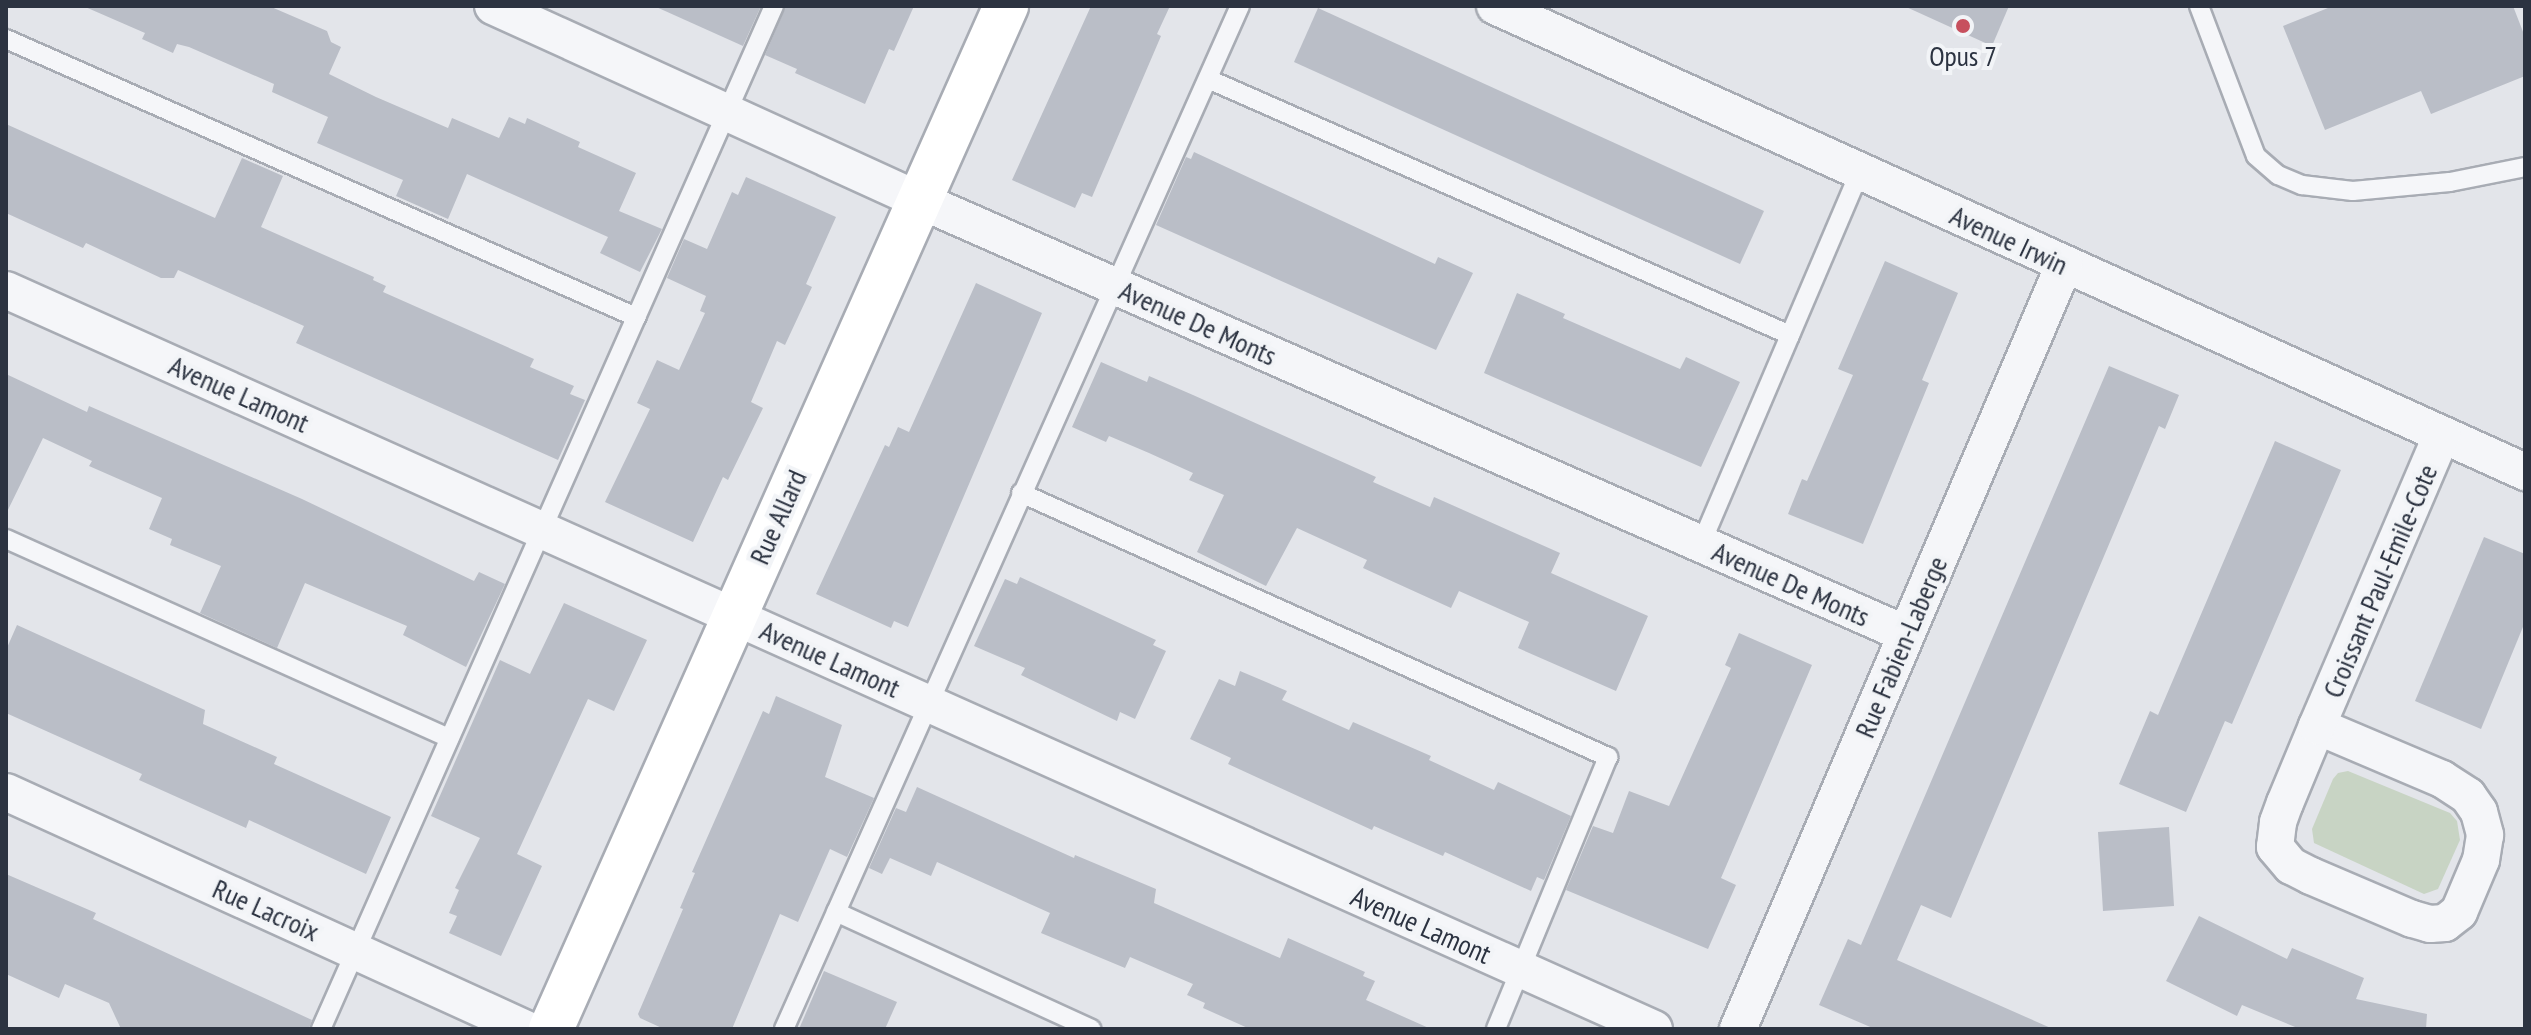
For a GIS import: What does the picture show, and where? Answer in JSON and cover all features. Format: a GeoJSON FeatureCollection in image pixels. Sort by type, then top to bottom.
{"type":"FeatureCollection","features":[{"type":"Feature","properties":{"kind":"street","name":"Avenue De Monts"},"geometry":{"type":"LineString","coordinates":[[493,6],[919,200],[1906,634]]}},
{"type":"Feature","properties":{"kind":"street","name":"Rue Allard"},"geometry":{"type":"LineString","coordinates":[[551,1029],[1006,6]]}},
{"type":"Feature","properties":{"kind":"street","name":"Avenue Irwin"},"geometry":{"type":"LineString","coordinates":[[1495,6],[2525,472]]}},
{"type":"Feature","properties":{"kind":"street","name":"Rue Fabien-Laberge"},"geometry":{"type":"LineString","coordinates":[[1738,1029],[2064,265]]}},
{"type":"Feature","properties":{"kind":"street","name":"Avenue Lamont"},"geometry":{"type":"LineString","coordinates":[[6,290],[1654,1029]]}},
{"type":"Feature","properties":{"kind":"street","name":"Croissant Paul-Emile-Cote"},"geometry":{"type":"LineString","coordinates":[[2317,726],[2442,779],[2468,796],[2479,812],[2485,835],[2481,860],[2463,904],[2445,923],[2430,924],[2412,919],[2311,876],[2282,858],[2275,847],[2278,822],[2317,726],[2442,435]]}},
{"type":"Feature","properties":{"kind":"street","name":"Rue Lacroix"},"geometry":{"type":"LineString","coordinates":[[6,792],[526,1029]]}},
{"type":"Feature","properties":{"kind":"lane"},"geometry":{"type":"LineString","coordinates":[[321,1029],[774,6]]}},
{"type":"Feature","properties":{"kind":"lane"},"geometry":{"type":"LineString","coordinates":[[784,1029],[1240,6]]}},
{"type":"Feature","properties":{"kind":"lane"},"geometry":{"type":"LineString","coordinates":[[2199,6],[2256,156],[2278,175],[2302,185],[2353,191],[2450,182],[2525,167]]}},
{"type":"Feature","properties":{"kind":"lane"},"geometry":{"type":"LineString","coordinates":[[6,39],[636,317]]}},
{"type":"Feature","properties":{"kind":"lane"},"geometry":{"type":"LineString","coordinates":[[1208,79],[1790,335]]}},
{"type":"Feature","properties":{"kind":"lane"},"geometry":{"type":"LineString","coordinates":[[1701,544],[1860,171]]}},
{"type":"Feature","properties":{"kind":"lane"},"geometry":{"type":"LineString","coordinates":[[1021,493],[1608,757],[1496,1029]]}},
{"type":"Feature","properties":{"kind":"lane"},"geometry":{"type":"LineString","coordinates":[[6,539],[449,738]]}},
{"type":"Feature","properties":{"kind":"lane"},"geometry":{"type":"LineString","coordinates":[[836,912],[1091,1029]]}},
{"type":"Feature","properties":{"kind":"green space"},"geometry":{"type":"Polygon","coordinates":[[[2348,771],[2450,813],[2457,821],[2460,840],[2438,889],[2424,894],[2314,843],[2312,829],[2333,779],[2338,773],[2348,771]]]}},
{"type":"Feature","properties":{"kind":"building"},"geometry":{"type":"Polygon","coordinates":[[[83,6],[269,6],[327,31],[331,42],[341,47],[329,74],[376,97],[448,128],[452,118],[499,138],[509,117],[525,124],[527,118],[580,142],[578,147],[636,173],[619,211],[662,229],[640,272],[600,253],[608,237],[467,174],[448,219],[396,196],[403,180],[317,143],[328,117],[272,92],[274,84],[189,47],[177,44],[173,53],[142,39],[145,33],[83,6]]]}},
{"type":"Feature","properties":{"kind":"building"},"geometry":{"type":"Polygon","coordinates":[[[654,6],[761,6],[743,46],[654,6]]]}},
{"type":"Feature","properties":{"kind":"building"},"geometry":{"type":"Polygon","coordinates":[[[786,6],[914,6],[894,51],[889,49],[865,104],[795,73],[797,69],[765,55],[786,6]]]}},
{"type":"Feature","properties":{"kind":"building"},"geometry":{"type":"Polygon","coordinates":[[[1091,6],[1170,6],[1157,34],[1161,36],[1092,197],[1082,193],[1075,208],[1012,180],[1091,6]]]}},
{"type":"Feature","properties":{"kind":"building","name":"Opus 7"},"geometry":{"type":"Polygon","coordinates":[[[1904,6],[2009,6],[1992,46],[1904,6]]]}},
{"type":"Feature","properties":{"kind":"building"},"geometry":{"type":"Polygon","coordinates":[[[2333,6],[2513,6],[2525,37],[2525,76],[2431,114],[2421,91],[2325,130],[2283,26],[2333,6]]]}},
{"type":"Feature","properties":{"kind":"building"},"geometry":{"type":"Polygon","coordinates":[[[1318,8],[1764,211],[1740,264],[1294,62],[1318,8]]]}},
{"type":"Feature","properties":{"kind":"building"},"geometry":{"type":"Polygon","coordinates":[[[6,124],[215,218],[242,158],[283,176],[261,227],[374,277],[373,280],[386,286],[383,292],[534,359],[530,367],[574,386],[570,394],[585,400],[558,460],[296,343],[304,326],[178,270],[174,278],[161,278],[86,243],[83,248],[6,213],[6,124]]]}},
{"type":"Feature","properties":{"kind":"building"},"geometry":{"type":"Polygon","coordinates":[[[1194,152],[1435,264],[1438,257],[1473,273],[1436,350],[1156,225],[1186,157],[1191,159],[1194,152]]]}},
{"type":"Feature","properties":{"kind":"building"},"geometry":{"type":"Polygon","coordinates":[[[746,177],[836,217],[806,284],[812,287],[785,345],[777,341],[751,402],[763,408],[728,480],[723,477],[693,542],[605,502],[650,409],[637,403],[657,360],[679,370],[705,313],[700,311],[706,296],[667,278],[684,239],[707,249],[732,192],[738,195],[746,177]]]}},
{"type":"Feature","properties":{"kind":"building"},"geometry":{"type":"Polygon","coordinates":[[[1885,261],[1958,293],[1922,380],[1929,383],[1863,544],[1788,514],[1802,479],[1807,481],[1853,375],[1838,369],[1885,261]]]}},
{"type":"Feature","properties":{"kind":"building"},"geometry":{"type":"Polygon","coordinates":[[[976,283],[1042,313],[908,627],[894,621],[891,628],[816,594],[885,445],[889,447],[898,427],[909,432],[976,283]]]}},
{"type":"Feature","properties":{"kind":"building"},"geometry":{"type":"Polygon","coordinates":[[[1517,293],[1565,314],[1563,318],[1680,369],[1686,357],[1740,382],[1701,467],[1484,373],[1517,293]]]}},
{"type":"Feature","properties":{"kind":"building"},"geometry":{"type":"Polygon","coordinates":[[[1101,362],[1147,382],[1149,376],[1193,395],[1376,477],[1373,482],[1430,507],[1434,497],[1560,553],[1551,573],[1648,616],[1616,691],[1518,648],[1529,622],[1459,591],[1451,608],[1363,568],[1367,560],[1297,528],[1266,586],[1197,552],[1224,495],[1189,480],[1193,473],[1149,453],[1109,436],[1106,442],[1072,427],[1101,362]]]}},
{"type":"Feature","properties":{"kind":"building"},"geometry":{"type":"Polygon","coordinates":[[[2109,366],[2179,395],[2165,429],[2159,426],[1951,918],[1921,905],[1897,960],[2053,1029],[1875,1029],[1819,1005],[1848,939],[1861,945],[2109,366]]]}},
{"type":"Feature","properties":{"kind":"building"},"geometry":{"type":"Polygon","coordinates":[[[6,374],[87,412],[89,406],[302,499],[474,581],[479,572],[505,584],[466,667],[403,635],[407,626],[305,583],[277,648],[200,613],[221,566],[170,545],[172,539],[149,529],[162,498],[89,466],[92,461],[43,438],[6,514],[6,374]]]}},
{"type":"Feature","properties":{"kind":"building"},"geometry":{"type":"Polygon","coordinates":[[[2275,441],[2341,470],[2232,724],[2225,721],[2186,812],[2119,784],[2150,711],[2158,715],[2275,441]]]}},
{"type":"Feature","properties":{"kind":"building"},"geometry":{"type":"Polygon","coordinates":[[[2484,537],[2525,554],[2525,622],[2481,729],[2415,701],[2484,537]]]}},
{"type":"Feature","properties":{"kind":"building"},"geometry":{"type":"Polygon","coordinates":[[[1020,577],[1156,640],[1153,645],[1166,651],[1135,719],[1120,712],[1117,721],[1021,675],[1025,668],[974,646],[1005,579],[1017,584],[1020,577]]]}},
{"type":"Feature","properties":{"kind":"building"},"geometry":{"type":"Polygon","coordinates":[[[564,603],[647,640],[614,711],[588,699],[517,854],[542,866],[501,956],[449,933],[457,916],[449,913],[459,890],[455,888],[480,838],[431,816],[500,660],[530,674],[564,603]]]}},
{"type":"Feature","properties":{"kind":"building"},"geometry":{"type":"Polygon","coordinates":[[[17,625],[205,710],[203,724],[277,757],[274,764],[391,817],[366,874],[249,820],[246,828],[139,780],[142,774],[6,713],[6,650],[17,625]]]}},
{"type":"Feature","properties":{"kind":"building"},"geometry":{"type":"Polygon","coordinates":[[[1739,633],[1812,665],[1721,878],[1736,885],[1708,949],[1566,890],[1593,826],[1613,833],[1629,791],[1669,806],[1731,668],[1725,665],[1739,633]]]}},
{"type":"Feature","properties":{"kind":"building"},"geometry":{"type":"Polygon","coordinates":[[[1240,671],[1287,691],[1282,700],[1349,730],[1353,722],[1431,756],[1429,760],[1494,790],[1498,782],[1571,816],[1544,880],[1537,877],[1531,891],[1445,852],[1443,856],[1374,826],[1372,830],[1228,764],[1231,758],[1190,739],[1219,679],[1235,686],[1240,671]]]}},
{"type":"Feature","properties":{"kind":"building"},"geometry":{"type":"Polygon","coordinates":[[[776,696],[842,725],[825,777],[874,798],[847,857],[830,849],[798,922],[780,914],[732,1029],[664,1029],[640,1018],[638,1014],[683,909],[680,908],[695,873],[692,872],[763,711],[769,714],[776,696]]]}},
{"type":"Feature","properties":{"kind":"building"},"geometry":{"type":"Polygon","coordinates":[[[917,787],[1074,858],[1075,855],[1156,889],[1154,903],[1280,958],[1288,938],[1365,972],[1363,976],[1375,981],[1366,1000],[1431,1029],[1250,1029],[1203,1008],[1205,1003],[1187,995],[1193,984],[1130,957],[1125,968],[1041,933],[1050,913],[937,862],[931,876],[890,858],[882,874],[869,868],[896,808],[906,812],[917,787]]]}},
{"type":"Feature","properties":{"kind":"building"},"geometry":{"type":"Polygon","coordinates":[[[2169,827],[2174,906],[2103,911],[2098,832],[2169,827]]]}},
{"type":"Feature","properties":{"kind":"building"},"geometry":{"type":"Polygon","coordinates":[[[6,874],[96,913],[93,919],[312,1020],[309,1029],[121,1029],[109,1003],[65,984],[59,998],[6,974],[6,874]]]}},
{"type":"Feature","properties":{"kind":"building"},"geometry":{"type":"Polygon","coordinates":[[[2199,916],[2287,959],[2292,948],[2364,978],[2356,999],[2427,1014],[2426,1029],[2300,1029],[2242,1005],[2237,1016],[2166,981],[2199,916]]]}},
{"type":"Feature","properties":{"kind":"building"},"geometry":{"type":"Polygon","coordinates":[[[824,971],[897,1002],[885,1029],[799,1029],[824,971]]]}},
{"type":"Feature","properties":{"kind":"place","name":"Opus 7"},"geometry":{"type":"Point","coordinates":[1963,26]}}]}
